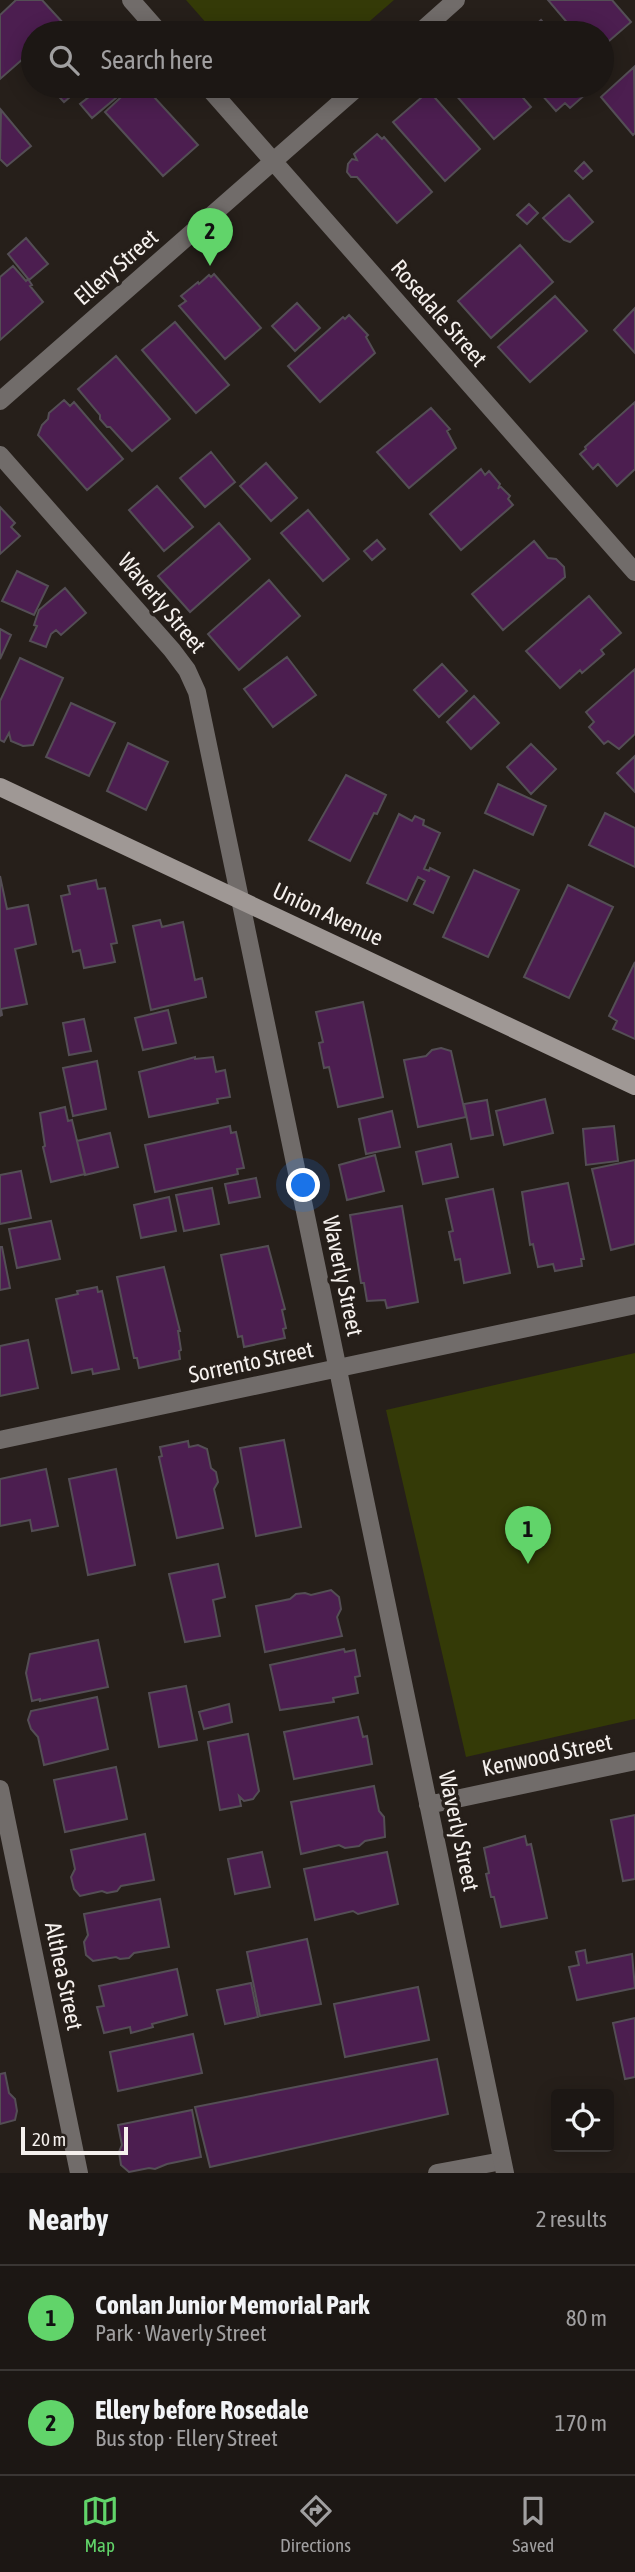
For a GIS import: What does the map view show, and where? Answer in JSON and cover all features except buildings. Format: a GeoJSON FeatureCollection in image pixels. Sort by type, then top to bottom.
{"type":"FeatureCollection","features":[{"type":"Feature","properties":{"kind":"main road","name":"Union Avenue"},"geometry":{"type":"LineString","coordinates":[[0,787],[635,1086]]}},
{"type":"Feature","properties":{"kind":"street"},"geometry":{"type":"LineString","coordinates":[[131,0],[149,21]]}},
{"type":"Feature","properties":{"kind":"street"},"geometry":{"type":"LineString","coordinates":[[432,21],[456,0]]}},
{"type":"Feature","properties":{"kind":"street","name":"Rosedale Street"},"geometry":{"type":"LineString","coordinates":[[218,98],[635,572]]}},
{"type":"Feature","properties":{"kind":"street","name":"Ellery Street"},"geometry":{"type":"LineString","coordinates":[[0,401],[345,98]]}},
{"type":"Feature","properties":{"kind":"street","name":"Waverly Street"},"geometry":{"type":"LineString","coordinates":[[0,455],[163,640],[187,670],[197,692],[503,2167]]}},
{"type":"Feature","properties":{"kind":"street","name":"Sorrento Street"},"geometry":{"type":"LineString","coordinates":[[0,1440],[635,1305]]}},
{"type":"Feature","properties":{"kind":"street","name":"Kenwood Street"},"geometry":{"type":"LineString","coordinates":[[428,1805],[635,1761]]}},
{"type":"Feature","properties":{"kind":"street","name":"Althea Street"},"geometry":{"type":"LineString","coordinates":[[0,1789],[79,2173]]}},
{"type":"Feature","properties":{"kind":"street"},"geometry":{"type":"LineString","coordinates":[[438,2173],[503,2167]]}},
{"type":"Feature","properties":{"kind":"green space"},"geometry":{"type":"Polygon","coordinates":[[[186,0],[394,0],[370,21],[204,21],[186,0]]]}},
{"type":"Feature","properties":{"kind":"green space"},"geometry":{"type":"Polygon","coordinates":[[[635,1353],[635,1719],[466,1757],[386,1410],[635,1353]]]}},
{"type":"Feature","properties":{"kind":"place","name":"Ellery before Rosedale"},"geometry":{"type":"Point","coordinates":[210,266]}},
{"type":"Feature","properties":{"kind":"place","name":"Conlan Junior Memorial Park"},"geometry":{"type":"Point","coordinates":[528,1564]}}]}
